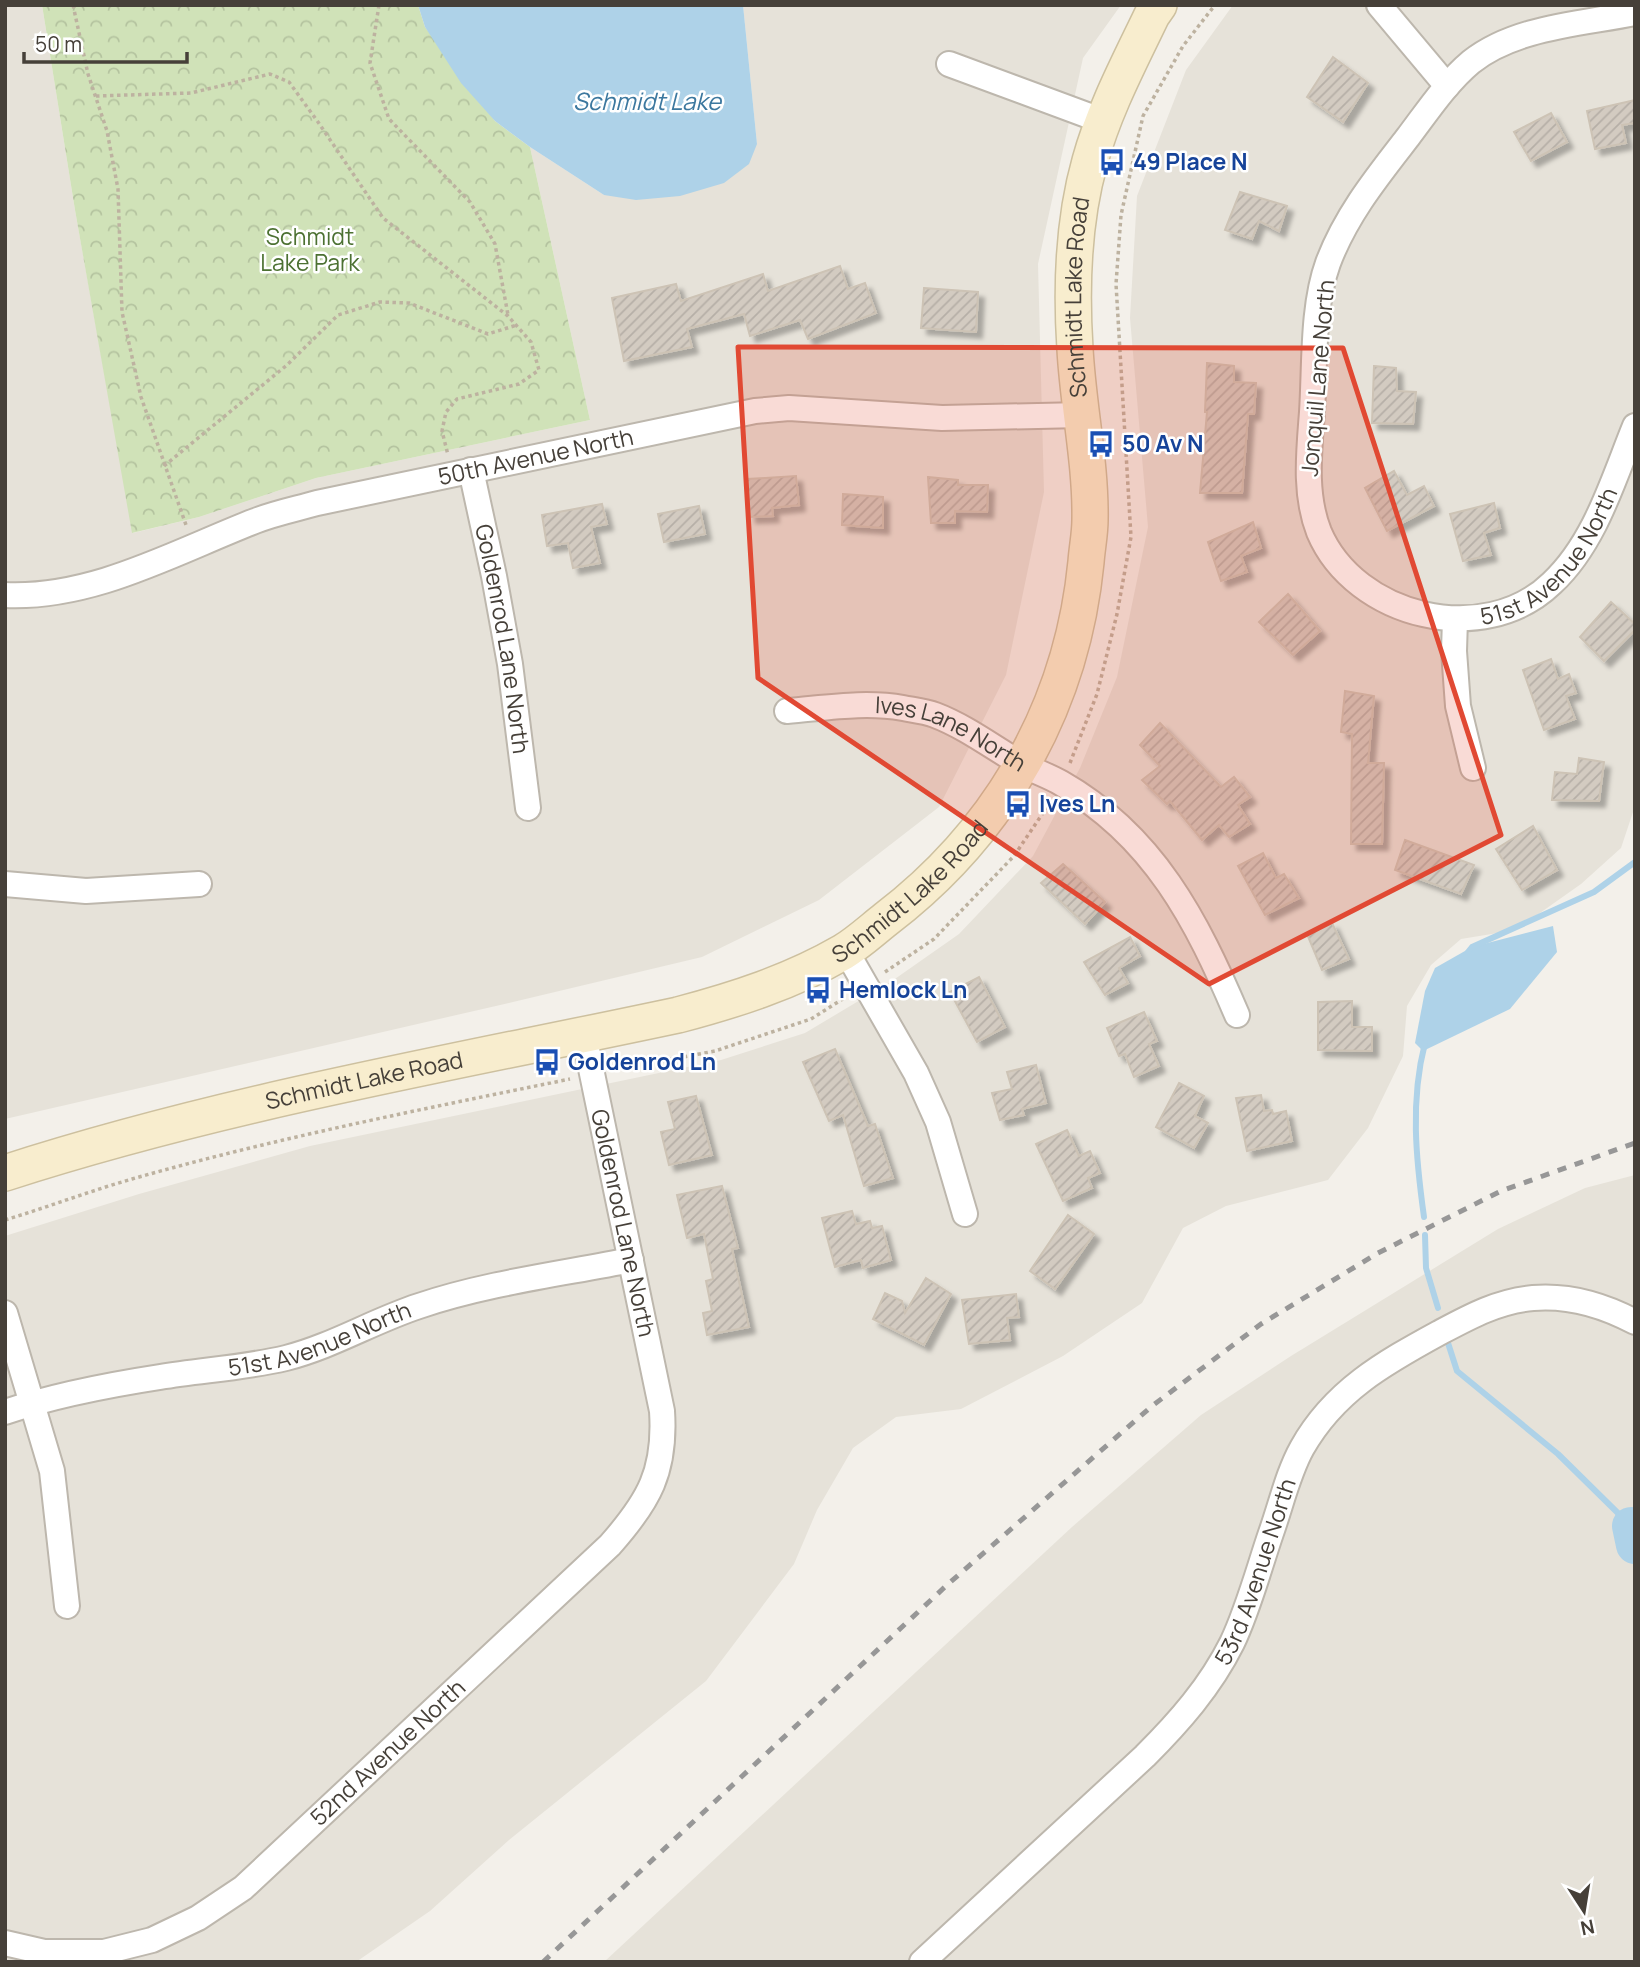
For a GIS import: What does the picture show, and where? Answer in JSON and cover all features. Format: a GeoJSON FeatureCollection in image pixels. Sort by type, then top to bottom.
{"type":"FeatureCollection","features":[{"type":"Feature","properties":{"kind":"street","name":"Schmidt Lake Road"},"geometry":{"type":"LineString","coordinates":[[5,1173],[86,1147],[217,1112],[678,1015],[733,1000],[796,977],[846,951],[917,895],[964,849],[1006,793],[1041,731],[1067,664],[1083,594],[1090,520],[1075,349],[1073,284],[1079,220],[1087,174],[1103,121],[1159,5]]}},
{"type":"Feature","properties":{"kind":"street"},"geometry":{"type":"LineString","coordinates":[[1379,5],[1447,86],[1471,62],[1500,45],[1531,34],[1635,13]]}},
{"type":"Feature","properties":{"kind":"street"},"geometry":{"type":"LineString","coordinates":[[949,64],[1103,121]]}},
{"type":"Feature","properties":{"kind":"street","name":"Jonquil Lane North"},"geometry":{"type":"LineString","coordinates":[[1447,86],[1360,199],[1327,266],[1319,303],[1309,457],[1310,498],[1319,531],[1334,560],[1362,586],[1387,602],[1414,612],[1455,619]]}},
{"type":"Feature","properties":{"kind":"street","name":"50th Avenue North"},"geometry":{"type":"LineString","coordinates":[[5,595],[62,592],[86,586],[194,547],[257,520],[317,503],[755,411],[789,408],[942,418],[1082,415]]}},
{"type":"Feature","properties":{"kind":"street","name":"51st Avenue North"},"geometry":{"type":"LineString","coordinates":[[1455,619],[1478,618],[1516,608],[1551,585],[1574,559],[1592,529],[1635,426]]}},
{"type":"Feature","properties":{"kind":"street","name":"Goldenrod Lane North"},"geometry":{"type":"LineString","coordinates":[[462,472],[495,576],[510,664],[528,808]]}},
{"type":"Feature","properties":{"kind":"street"},"geometry":{"type":"LineString","coordinates":[[1455,619],[1454,651],[1458,706],[1473,768]]}},
{"type":"Feature","properties":{"kind":"street","name":"Ives Lane North"},"geometry":{"type":"LineString","coordinates":[[787,711],[867,705],[934,715],[1062,784],[1105,815],[1144,852],[1179,896],[1209,950],[1237,1015]]}},
{"type":"Feature","properties":{"kind":"street"},"geometry":{"type":"LineString","coordinates":[[5,884],[86,891],[199,884]]}},
{"type":"Feature","properties":{"kind":"street"},"geometry":{"type":"LineString","coordinates":[[846,951],[916,1073],[938,1122],[965,1214]]}},
{"type":"Feature","properties":{"kind":"street","name":"Goldenrod Lane North"},"geometry":{"type":"LineString","coordinates":[[584,1035],[662,1411]]}},
{"type":"Feature","properties":{"kind":"street","name":"51st Avenue North"},"geometry":{"type":"LineString","coordinates":[[5,1412],[33,1402],[161,1376],[235,1368],[286,1358],[335,1343],[405,1311],[454,1295],[631,1260]]}},
{"type":"Feature","properties":{"kind":"street","name":"53rd Avenue North"},"geometry":{"type":"LineString","coordinates":[[922,1962],[1145,1756],[1180,1721],[1208,1684],[1233,1641],[1302,1448],[1325,1416],[1350,1389],[1381,1365],[1479,1312],[1507,1302],[1533,1298],[1575,1299],[1615,1312],[1635,1322]]}},
{"type":"Feature","properties":{"kind":"street"},"geometry":{"type":"LineString","coordinates":[[5,1314],[52,1471],[67,1606]]}},
{"type":"Feature","properties":{"kind":"street","name":"52nd Avenue North"},"geometry":{"type":"LineString","coordinates":[[5,1943],[44,1952],[104,1952],[152,1940],[198,1918],[243,1888],[600,1555],[629,1523],[656,1477],[664,1442],[662,1411]]}},
{"type":"Feature","properties":{"kind":"path"},"geometry":{"type":"LineString","coordinates":[[73,5],[88,74],[107,131],[118,189],[122,312],[141,397],[194,547]]}},
{"type":"Feature","properties":{"kind":"path"},"geometry":{"type":"LineString","coordinates":[[379,5],[370,64],[389,118],[470,202],[495,243],[508,316]]}},
{"type":"Feature","properties":{"kind":"path"},"geometry":{"type":"LineString","coordinates":[[5,1220],[131,1180],[384,1116],[715,1051],[811,1019],[934,939],[1014,856],[1062,784],[1097,694],[1117,614],[1131,537],[1116,284],[1121,215],[1143,116],[1183,46],[1215,5]]}},
{"type":"Feature","properties":{"kind":"path"},"geometry":{"type":"LineString","coordinates":[[96,96],[191,93],[270,74],[289,82],[383,218],[508,316],[531,342],[539,370],[519,384],[457,399],[446,412],[442,431],[462,472]]}},
{"type":"Feature","properties":{"kind":"path"},"geometry":{"type":"LineString","coordinates":[[164,467],[287,365],[338,315],[380,302],[409,303],[488,334],[517,326]]}},
{"type":"Feature","properties":{"kind":"highlighted area"},"geometry":{"type":"Polygon","coordinates":[[[738,347],[1343,348],[1501,835],[1209,984],[758,678],[738,347]]]}},
{"type":"Feature","properties":{"kind":"shaded area"},"geometry":{"type":"Polygon","coordinates":[[[5,5],[42,5],[75,210],[133,533],[199,517],[316,478],[590,420],[530,147],[604,195],[757,144],[743,5],[1121,5],[1083,58],[1038,264],[1044,492],[1006,675],[939,807],[819,900],[702,957],[5,1119],[5,5]]]}},
{"type":"Feature","properties":{"kind":"shaded area"},"geometry":{"type":"Polygon","coordinates":[[[1233,5],[1635,5],[1635,806],[1621,848],[1581,884],[1516,930],[1461,939],[1431,965],[1407,1006],[1403,1056],[1368,1128],[1328,1180],[1226,1206],[1183,1228],[1142,1303],[1063,1356],[961,1409],[896,1417],[853,1448],[817,1510],[794,1564],[706,1681],[509,1840],[430,1911],[356,1962],[5,1962],[5,1236],[139,1194],[310,1146],[721,1060],[805,1033],[892,981],[959,934],[1033,856],[1080,768],[1117,677],[1148,527],[1130,318],[1137,196],[1186,70],[1233,5]]]}},
{"type":"Feature","properties":{"kind":"shaded area"},"geometry":{"type":"Polygon","coordinates":[[[1635,1175],[1635,1962],[604,1962],[1072,1527],[1201,1415],[1291,1356],[1498,1229],[1585,1188],[1635,1175]]]}},
{"type":"Feature","properties":{"kind":"green space","name":"Schmidt Lake Park"},"geometry":{"type":"Polygon","coordinates":[[[42,5],[418,5],[425,27],[495,121],[530,147],[590,420],[316,478],[199,517],[132,533],[42,5]]]}},
{"type":"Feature","properties":{"kind":"water","name":"Schmidt Lake"},"geometry":{"type":"Polygon","coordinates":[[[418,5],[743,5],[757,144],[749,164],[724,183],[680,196],[636,200],[604,195],[495,121],[461,83],[425,27],[418,5]]]}},
{"type":"Feature","properties":{"kind":"water"},"geometry":{"type":"Polygon","coordinates":[[[1553,926],[1557,952],[1510,1009],[1423,1051],[1415,1043],[1425,991],[1435,968],[1472,947],[1553,926]]]}},
{"type":"Feature","properties":{"kind":"building"},"geometry":{"type":"Polygon","coordinates":[[[1333,57],[1368,83],[1343,122],[1307,97],[1333,57]]]}},
{"type":"Feature","properties":{"kind":"building"},"geometry":{"type":"Polygon","coordinates":[[[1635,100],[1635,123],[1622,125],[1626,143],[1595,149],[1587,111],[1635,100]]]}},
{"type":"Feature","properties":{"kind":"building"},"geometry":{"type":"Polygon","coordinates":[[[1551,113],[1567,142],[1531,161],[1514,132],[1551,113]]]}},
{"type":"Feature","properties":{"kind":"building"},"geometry":{"type":"Polygon","coordinates":[[[1240,192],[1287,206],[1279,231],[1259,221],[1252,239],[1225,230],[1240,192]]]}},
{"type":"Feature","properties":{"kind":"building"},"geometry":{"type":"Polygon","coordinates":[[[840,266],[848,289],[865,283],[876,313],[808,339],[800,320],[750,336],[744,314],[687,329],[692,347],[624,361],[612,298],[676,284],[681,301],[763,274],[768,291],[840,266]]]}},
{"type":"Feature","properties":{"kind":"building"},"geometry":{"type":"Polygon","coordinates":[[[924,288],[978,292],[976,332],[921,328],[924,288]]]}},
{"type":"Feature","properties":{"kind":"building"},"geometry":{"type":"Polygon","coordinates":[[[1207,363],[1234,366],[1234,382],[1256,383],[1254,414],[1248,414],[1242,493],[1200,493],[1207,412],[1207,363]]]}},
{"type":"Feature","properties":{"kind":"building"},"geometry":{"type":"Polygon","coordinates":[[[1374,366],[1396,368],[1397,391],[1416,392],[1413,424],[1372,423],[1374,366]]]}},
{"type":"Feature","properties":{"kind":"building"},"geometry":{"type":"Polygon","coordinates":[[[1394,471],[1407,495],[1424,486],[1434,506],[1387,531],[1365,488],[1394,471]]]}},
{"type":"Feature","properties":{"kind":"building"},"geometry":{"type":"Polygon","coordinates":[[[796,476],[799,505],[772,508],[773,516],[750,517],[747,479],[796,476]]]}},
{"type":"Feature","properties":{"kind":"building"},"geometry":{"type":"Polygon","coordinates":[[[928,477],[958,480],[958,485],[988,485],[987,512],[955,511],[955,523],[931,523],[928,477]]]}},
{"type":"Feature","properties":{"kind":"building"},"geometry":{"type":"Polygon","coordinates":[[[843,494],[883,497],[883,528],[842,525],[843,494]]]}},
{"type":"Feature","properties":{"kind":"building"},"geometry":{"type":"Polygon","coordinates":[[[1494,503],[1500,528],[1484,533],[1491,555],[1463,561],[1450,514],[1494,503]]]}},
{"type":"Feature","properties":{"kind":"building"},"geometry":{"type":"Polygon","coordinates":[[[602,504],[607,524],[591,527],[600,563],[573,568],[568,543],[547,546],[542,515],[602,504]]]}},
{"type":"Feature","properties":{"kind":"building"},"geometry":{"type":"Polygon","coordinates":[[[699,506],[705,534],[664,542],[658,514],[699,506]]]}},
{"type":"Feature","properties":{"kind":"building"},"geometry":{"type":"Polygon","coordinates":[[[1253,522],[1261,548],[1241,556],[1247,572],[1221,581],[1208,542],[1253,522]]]}},
{"type":"Feature","properties":{"kind":"building"},"geometry":{"type":"Polygon","coordinates":[[[1288,594],[1320,631],[1293,655],[1259,622],[1288,594]]]}},
{"type":"Feature","properties":{"kind":"building"},"geometry":{"type":"Polygon","coordinates":[[[1611,602],[1635,624],[1635,630],[1604,661],[1580,637],[1611,602]]]}},
{"type":"Feature","properties":{"kind":"building"},"geometry":{"type":"Polygon","coordinates":[[[1551,659],[1558,679],[1569,674],[1576,693],[1566,696],[1575,719],[1544,730],[1523,670],[1551,659]]]}},
{"type":"Feature","properties":{"kind":"building"},"geometry":{"type":"Polygon","coordinates":[[[1345,691],[1374,696],[1368,763],[1384,763],[1382,844],[1351,844],[1352,734],[1341,732],[1345,691]]]}},
{"type":"Feature","properties":{"kind":"building"},"geometry":{"type":"Polygon","coordinates":[[[1160,723],[1221,787],[1234,777],[1250,797],[1238,805],[1250,824],[1229,837],[1219,825],[1202,840],[1170,801],[1167,804],[1142,780],[1160,766],[1140,745],[1160,723]]]}},
{"type":"Feature","properties":{"kind":"building"},"geometry":{"type":"Polygon","coordinates":[[[1579,758],[1604,762],[1599,801],[1552,800],[1555,772],[1577,774],[1579,758]]]}},
{"type":"Feature","properties":{"kind":"building"},"geometry":{"type":"Polygon","coordinates":[[[1533,826],[1557,870],[1522,890],[1496,849],[1533,826]]]}},
{"type":"Feature","properties":{"kind":"building"},"geometry":{"type":"Polygon","coordinates":[[[1405,840],[1474,865],[1461,894],[1395,870],[1405,840]]]}},
{"type":"Feature","properties":{"kind":"building"},"geometry":{"type":"Polygon","coordinates":[[[1263,853],[1276,878],[1284,874],[1299,898],[1265,915],[1238,866],[1263,853]]]}},
{"type":"Feature","properties":{"kind":"building"},"geometry":{"type":"Polygon","coordinates":[[[1063,864],[1105,902],[1085,924],[1041,883],[1063,864]]]}},
{"type":"Feature","properties":{"kind":"building"},"geometry":{"type":"Polygon","coordinates":[[[1332,923],[1349,959],[1322,970],[1307,934],[1332,923]]]}},
{"type":"Feature","properties":{"kind":"building"},"geometry":{"type":"Polygon","coordinates":[[[1130,937],[1140,956],[1119,968],[1128,983],[1105,995],[1084,962],[1130,937]]]}},
{"type":"Feature","properties":{"kind":"building"},"geometry":{"type":"Polygon","coordinates":[[[979,977],[1005,1027],[977,1042],[950,992],[979,977]]]}},
{"type":"Feature","properties":{"kind":"building"},"geometry":{"type":"Polygon","coordinates":[[[1352,1001],[1352,1027],[1372,1027],[1372,1051],[1318,1050],[1318,1002],[1352,1001]]]}},
{"type":"Feature","properties":{"kind":"building"},"geometry":{"type":"Polygon","coordinates":[[[1144,1012],[1157,1041],[1149,1044],[1159,1066],[1134,1077],[1125,1054],[1119,1056],[1107,1028],[1144,1012]]]}},
{"type":"Feature","properties":{"kind":"building"},"geometry":{"type":"Polygon","coordinates":[[[835,1049],[868,1126],[875,1124],[893,1178],[864,1186],[843,1115],[829,1121],[803,1062],[835,1049]]]}},
{"type":"Feature","properties":{"kind":"building"},"geometry":{"type":"Polygon","coordinates":[[[1036,1065],[1046,1103],[1022,1109],[1024,1115],[1000,1120],[992,1093],[1012,1089],[1007,1072],[1036,1065]]]}},
{"type":"Feature","properties":{"kind":"building"},"geometry":{"type":"Polygon","coordinates":[[[1179,1083],[1204,1096],[1195,1116],[1208,1123],[1194,1148],[1156,1127],[1179,1083]]]}},
{"type":"Feature","properties":{"kind":"building"},"geometry":{"type":"Polygon","coordinates":[[[1261,1095],[1264,1111],[1272,1110],[1273,1114],[1286,1111],[1292,1141],[1247,1151],[1236,1098],[1261,1095]]]}},
{"type":"Feature","properties":{"kind":"building"},"geometry":{"type":"Polygon","coordinates":[[[696,1096],[712,1155],[669,1165],[661,1132],[675,1129],[668,1102],[696,1096]]]}},
{"type":"Feature","properties":{"kind":"building"},"geometry":{"type":"Polygon","coordinates":[[[1067,1130],[1079,1156],[1090,1151],[1100,1173],[1088,1178],[1092,1188],[1063,1201],[1036,1144],[1067,1130]]]}},
{"type":"Feature","properties":{"kind":"building"},"geometry":{"type":"Polygon","coordinates":[[[722,1186],[738,1248],[732,1249],[749,1327],[707,1335],[703,1313],[712,1311],[706,1281],[713,1279],[704,1234],[687,1238],[677,1195],[722,1186]]]}},
{"type":"Feature","properties":{"kind":"building"},"geometry":{"type":"Polygon","coordinates":[[[852,1211],[856,1224],[870,1221],[872,1228],[882,1226],[891,1260],[863,1268],[861,1260],[835,1267],[822,1218],[852,1211]]]}},
{"type":"Feature","properties":{"kind":"building"},"geometry":{"type":"Polygon","coordinates":[[[1068,1215],[1094,1234],[1055,1289],[1030,1271],[1068,1215]]]}},
{"type":"Feature","properties":{"kind":"building"},"geometry":{"type":"Polygon","coordinates":[[[926,1278],[951,1294],[924,1345],[873,1319],[885,1293],[902,1301],[905,1313],[926,1278]]]}},
{"type":"Feature","properties":{"kind":"building"},"geometry":{"type":"Polygon","coordinates":[[[1016,1294],[1019,1317],[1007,1318],[1010,1340],[969,1344],[962,1300],[1016,1294]]]}},
{"type":"Feature","properties":{"kind":"waterway"},"geometry":{"type":"LineString","coordinates":[[1468,952],[1472,947],[1594,892],[1635,862]]}},
{"type":"Feature","properties":{"kind":"waterway"},"geometry":{"type":"LineString","coordinates":[[1424,1217],[1417,1152],[1416,1108],[1425,1043]]}},
{"type":"Feature","properties":{"kind":"waterway"},"geometry":{"type":"LineString","coordinates":[[1425,1235],[1426,1268],[1438,1308]]}},
{"type":"Feature","properties":{"kind":"waterway"},"geometry":{"type":"LineString","coordinates":[[1448,1343],[1457,1371],[1558,1454],[1631,1526]]}},
{"type":"Feature","properties":{"kind":"waterway"},"geometry":{"type":"LineString","coordinates":[[1631,1526],[1635,1545]]}},
{"type":"Feature","properties":{"kind":"railway"},"geometry":{"type":"LineString","coordinates":[[543,1962],[947,1585],[1152,1406],[1261,1324],[1378,1253],[1501,1191],[1635,1143]]}},
{"type":"Feature","properties":{"kind":"place","name":"49 Place N"},"geometry":{"type":"Point","coordinates":[1112,162]}},
{"type":"Feature","properties":{"kind":"place","name":"50 Av N"},"geometry":{"type":"Point","coordinates":[1101,444]}},
{"type":"Feature","properties":{"kind":"place","name":"Ives Ln"},"geometry":{"type":"Point","coordinates":[1018,804]}},
{"type":"Feature","properties":{"kind":"place","name":"Hemlock Ln"},"geometry":{"type":"Point","coordinates":[818,990]}},
{"type":"Feature","properties":{"kind":"place","name":"Goldenrod Ln"},"geometry":{"type":"Point","coordinates":[547,1062]}}]}
